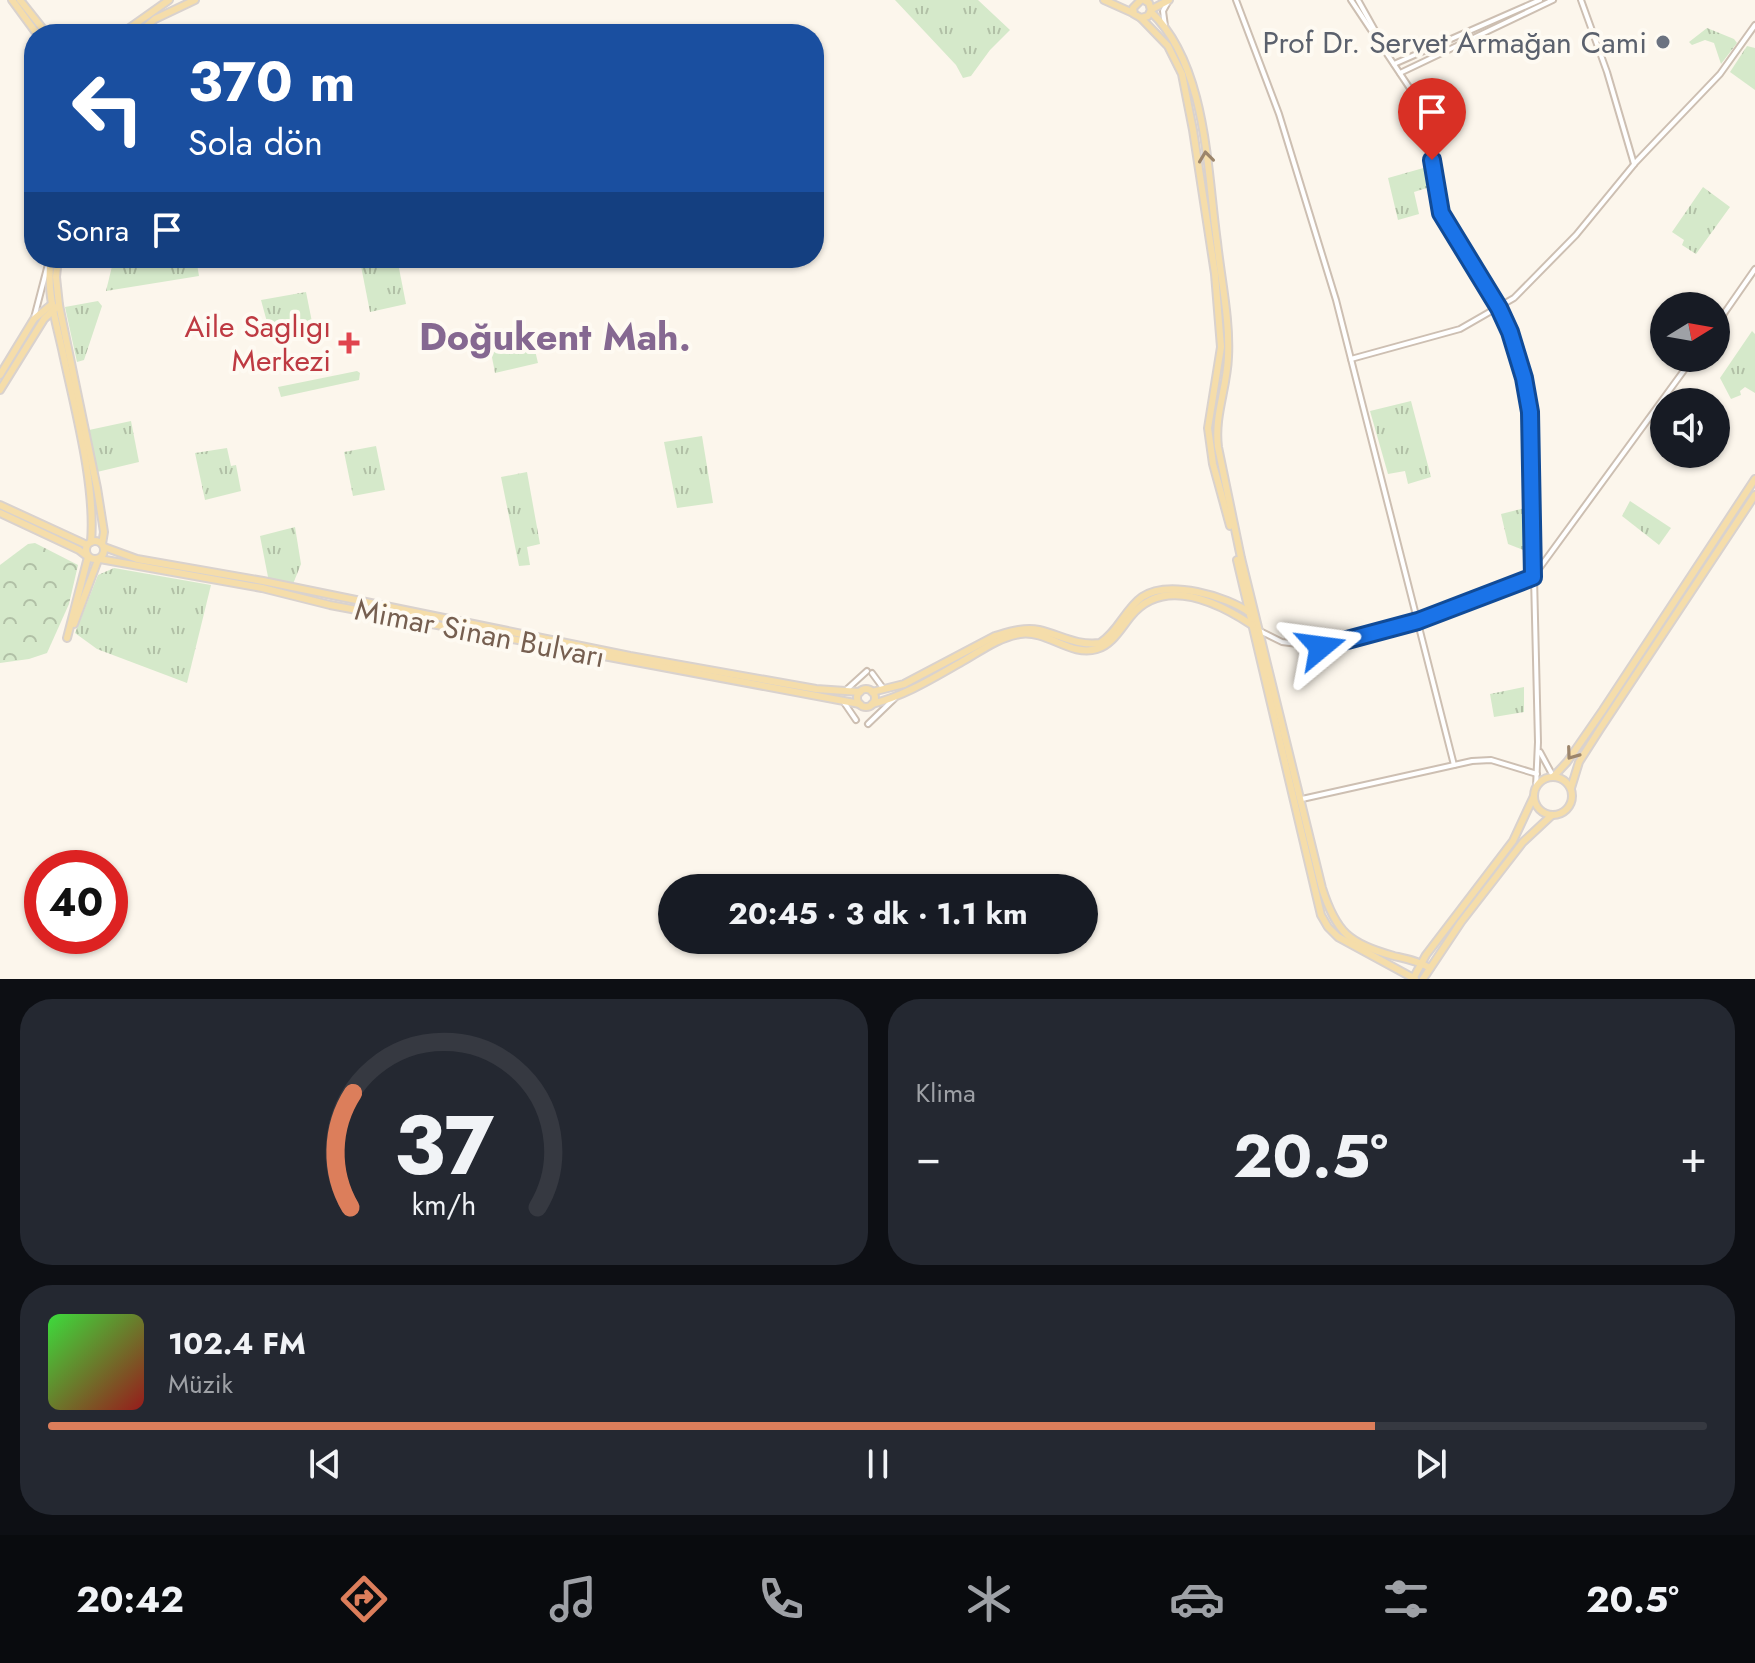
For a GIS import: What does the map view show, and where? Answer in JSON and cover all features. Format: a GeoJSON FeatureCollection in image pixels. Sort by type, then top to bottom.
{"type":"FeatureCollection","features":[{"type":"Feature","properties":{"kind":"main road"},"geometry":{"type":"LineString","coordinates":[[12,0],[30,24]]}},
{"type":"Feature","properties":{"kind":"main road"},"geometry":{"type":"LineString","coordinates":[[20,0],[39,24]]}},
{"type":"Feature","properties":{"kind":"main road"},"geometry":{"type":"LineString","coordinates":[[133,24],[169,0]]}},
{"type":"Feature","properties":{"kind":"main road"},"geometry":{"type":"LineString","coordinates":[[149,24],[195,0]]}},
{"type":"Feature","properties":{"kind":"main road"},"geometry":{"type":"LineString","coordinates":[[1104,0],[1138,16],[1168,46],[1182,74],[1215,274],[1221,347],[1208,428],[1210,442],[1248,611],[1258,630],[1315,894],[1328,927],[1356,948],[1414,979],[1422,963],[1513,841],[1536,787],[1545,778],[1554,776],[1563,779],[1573,794],[1569,807],[1552,815],[1540,810],[1534,796]]}},
{"type":"Feature","properties":{"kind":"main road"},"geometry":{"type":"LineString","coordinates":[[1138,16],[1134,5],[1143,0],[1166,32],[1193,88],[1205,146],[1228,323],[1228,358],[1216,429],[1253,621],[1322,888],[1334,922],[1343,932],[1361,944],[1430,968]]}},
{"type":"Feature","properties":{"kind":"main road"},"geometry":{"type":"LineString","coordinates":[[1138,16],[1169,0]]}},
{"type":"Feature","properties":{"kind":"main road"},"geometry":{"type":"LineString","coordinates":[[49,268],[48,279],[56,304],[97,488],[104,532],[104,554],[99,559],[67,638],[88,557],[85,551],[89,543],[91,498],[56,324],[56,304],[56,277],[57,268]]}},
{"type":"Feature","properties":{"kind":"main road"},"geometry":{"type":"LineString","coordinates":[[0,375],[33,320],[56,304]]}},
{"type":"Feature","properties":{"kind":"main road"},"geometry":{"type":"LineString","coordinates":[[0,390],[56,304]]}},
{"type":"Feature","properties":{"kind":"main road"},"geometry":{"type":"LineString","coordinates":[[1554,776],[1620,685],[1755,479]]}},
{"type":"Feature","properties":{"kind":"main road"},"geometry":{"type":"LineString","coordinates":[[1571,788],[1579,762],[1755,495]]}},
{"type":"Feature","properties":{"kind":"main road"},"geometry":{"type":"LineString","coordinates":[[0,505],[103,546]]}},
{"type":"Feature","properties":{"kind":"main road"},"geometry":{"type":"LineString","coordinates":[[0,513],[88,557],[99,559]]}},
{"type":"Feature","properties":{"kind":"main road","name":"Mimar Sinan Bulvarı"},"geometry":{"type":"LineString","coordinates":[[103,546],[137,559],[263,581],[630,656],[761,680],[860,692]]}},
{"type":"Feature","properties":{"kind":"main road","name":"Mimar Sinan Bulvarı"},"geometry":{"type":"LineString","coordinates":[[99,559],[860,704]]}},
{"type":"Feature","properties":{"kind":"main road"},"geometry":{"type":"LineString","coordinates":[[1248,611],[1233,602],[1200,593],[1162,589],[1143,597],[1100,643],[1069,642],[1037,630],[1010,631],[904,684],[872,692],[865,689],[857,697],[860,704],[865,706],[896,697],[989,646],[1016,635],[1038,635],[1083,651],[1102,647],[1111,642],[1142,604],[1160,596],[1182,595],[1253,621]]}},
{"type":"Feature","properties":{"kind":"main road"},"geometry":{"type":"LineString","coordinates":[[872,692],[872,704]]}},
{"type":"Feature","properties":{"kind":"main road"},"geometry":{"type":"LineString","coordinates":[[1423,979],[1461,922],[1523,842],[1552,815]]}},
{"type":"Feature","properties":{"kind":"street"},"geometry":{"type":"LineString","coordinates":[[1166,32],[1163,11],[1169,0]]}},
{"type":"Feature","properties":{"kind":"street"},"geometry":{"type":"LineString","coordinates":[[1236,0],[1294,160],[1351,359],[1454,765]]}},
{"type":"Feature","properties":{"kind":"street"},"geometry":{"type":"LineString","coordinates":[[1351,0],[1400,73],[1423,114],[1441,213],[1499,308],[1518,356],[1530,412],[1538,742],[1536,787]]}},
{"type":"Feature","properties":{"kind":"street"},"geometry":{"type":"LineString","coordinates":[[1358,0],[1394,64]]}},
{"type":"Feature","properties":{"kind":"street"},"geometry":{"type":"LineString","coordinates":[[1394,64],[1540,0]]}},
{"type":"Feature","properties":{"kind":"street"},"geometry":{"type":"LineString","coordinates":[[1400,73],[1553,0]]}},
{"type":"Feature","properties":{"kind":"street"},"geometry":{"type":"LineString","coordinates":[[1581,0],[1607,72],[1634,164]]}},
{"type":"Feature","properties":{"kind":"street"},"geometry":{"type":"LineString","coordinates":[[1351,359],[1460,329],[1514,298],[1576,235],[1634,164],[1720,74],[1755,25]]}},
{"type":"Feature","properties":{"kind":"street"},"geometry":{"type":"LineString","coordinates":[[33,320],[47,268]]}},
{"type":"Feature","properties":{"kind":"street"},"geometry":{"type":"LineString","coordinates":[[1730,305],[1755,269]]}},
{"type":"Feature","properties":{"kind":"street"},"geometry":{"type":"LineString","coordinates":[[40,325],[56,324]]}},
{"type":"Feature","properties":{"kind":"street"},"geometry":{"type":"LineString","coordinates":[[1258,630],[1282,642],[1321,647],[1418,621],[1533,577],[1683,372]]}},
{"type":"Feature","properties":{"kind":"street"},"geometry":{"type":"LineString","coordinates":[[845,691],[870,672],[885,689]]}},
{"type":"Feature","properties":{"kind":"street"},"geometry":{"type":"LineString","coordinates":[[868,724],[896,697]]}},
{"type":"Feature","properties":{"kind":"street"},"geometry":{"type":"LineString","coordinates":[[842,700],[856,720]]}},
{"type":"Feature","properties":{"kind":"street"},"geometry":{"type":"LineString","coordinates":[[1538,742],[1540,754],[1554,776]]}},
{"type":"Feature","properties":{"kind":"street"},"geometry":{"type":"LineString","coordinates":[[1297,800],[1454,765],[1491,760],[1537,774]]}},
{"type":"Feature","properties":{"kind":"green space"},"geometry":{"type":"Polygon","coordinates":[[[895,0],[978,0],[1010,30],[971,76],[963,78],[956,65],[895,0]]]}},
{"type":"Feature","properties":{"kind":"green space"},"geometry":{"type":"Polygon","coordinates":[[[1707,28],[1737,43],[1721,64],[1714,43],[1705,40],[1692,45],[1689,42],[1707,28]]]}},
{"type":"Feature","properties":{"kind":"green space"},"geometry":{"type":"Polygon","coordinates":[[[1747,46],[1755,48],[1755,90],[1730,72],[1747,46]]]}},
{"type":"Feature","properties":{"kind":"green space"},"geometry":{"type":"Polygon","coordinates":[[[1427,167],[1430,187],[1414,192],[1419,214],[1398,220],[1388,178],[1427,167]]]}},
{"type":"Feature","properties":{"kind":"green space"},"geometry":{"type":"Polygon","coordinates":[[[1703,187],[1730,207],[1696,254],[1682,245],[1684,240],[1672,232],[1703,187]]]}},
{"type":"Feature","properties":{"kind":"green space"},"geometry":{"type":"Polygon","coordinates":[[[112,268],[198,268],[199,276],[106,291],[112,268]]]}},
{"type":"Feature","properties":{"kind":"green space"},"geometry":{"type":"Polygon","coordinates":[[[361,268],[399,268],[406,304],[370,312],[361,268]]]}},
{"type":"Feature","properties":{"kind":"green space"},"geometry":{"type":"Polygon","coordinates":[[[306,292],[310,325],[270,333],[261,300],[306,292]]]}},
{"type":"Feature","properties":{"kind":"green space"},"geometry":{"type":"Polygon","coordinates":[[[98,301],[102,306],[84,360],[77,362],[65,307],[98,301]]]}},
{"type":"Feature","properties":{"kind":"green space"},"geometry":{"type":"Polygon","coordinates":[[[1752,331],[1755,334],[1755,393],[1745,387],[1740,391],[1741,395],[1731,399],[1730,388],[1725,388],[1720,378],[1724,372],[1730,372],[1730,363],[1752,331]]]}},
{"type":"Feature","properties":{"kind":"green space"},"geometry":{"type":"Polygon","coordinates":[[[533,342],[538,363],[495,373],[491,352],[533,342]]]}},
{"type":"Feature","properties":{"kind":"green space"},"geometry":{"type":"Polygon","coordinates":[[[357,371],[360,373],[359,380],[281,397],[278,387],[357,371]]]}},
{"type":"Feature","properties":{"kind":"green space"},"geometry":{"type":"Polygon","coordinates":[[[1411,401],[1431,477],[1408,484],[1405,471],[1388,474],[1370,411],[1411,401]]]}},
{"type":"Feature","properties":{"kind":"green space"},"geometry":{"type":"Polygon","coordinates":[[[131,421],[139,462],[97,472],[89,430],[131,421]]]}},
{"type":"Feature","properties":{"kind":"green space"},"geometry":{"type":"Polygon","coordinates":[[[702,436],[713,503],[677,508],[664,442],[702,436]]]}},
{"type":"Feature","properties":{"kind":"green space"},"geometry":{"type":"Polygon","coordinates":[[[376,446],[385,490],[353,496],[344,452],[376,446]]]}},
{"type":"Feature","properties":{"kind":"green space"},"geometry":{"type":"Polygon","coordinates":[[[227,448],[231,466],[236,465],[241,491],[205,500],[195,453],[227,448]]]}},
{"type":"Feature","properties":{"kind":"green space"},"geometry":{"type":"Polygon","coordinates":[[[527,472],[540,544],[527,547],[530,565],[519,566],[501,477],[527,472]]]}},
{"type":"Feature","properties":{"kind":"green space"},"geometry":{"type":"Polygon","coordinates":[[[1630,501],[1671,528],[1659,545],[1622,516],[1630,501]]]}},
{"type":"Feature","properties":{"kind":"green space"},"geometry":{"type":"Polygon","coordinates":[[[1525,508],[1526,551],[1508,544],[1501,514],[1525,508]]]}},
{"type":"Feature","properties":{"kind":"green space"},"geometry":{"type":"Polygon","coordinates":[[[295,527],[301,564],[293,584],[271,582],[260,536],[295,527]]]}},
{"type":"Feature","properties":{"kind":"green space"},"geometry":{"type":"Polygon","coordinates":[[[35,543],[78,565],[69,604],[47,653],[0,663],[0,565],[28,544],[35,543]]]}},
{"type":"Feature","properties":{"kind":"green space"},"geometry":{"type":"Polygon","coordinates":[[[114,568],[211,585],[187,683],[97,649],[75,633],[98,575],[114,568]]]}},
{"type":"Feature","properties":{"kind":"green space"},"geometry":{"type":"Polygon","coordinates":[[[1524,687],[1524,712],[1494,717],[1490,694],[1524,687]]]}},
{"type":"Feature","properties":{"kind":"place","name":"Prof Dr. Servet Armağan Cami"},"geometry":{"type":"Point","coordinates":[1663,42]}},
{"type":"Feature","properties":{"kind":"place","name":"Aile Saglıgı Merkezi"},"geometry":{"type":"Point","coordinates":[349,343]}},
{"type":"Feature","properties":{"kind":"district","name":"Doğukent Mah."},"geometry":{"type":"Point","coordinates":[555,336]}},
{"type":"Feature","properties":{"kind":"route"},"geometry":{"type":"LineString","coordinates":[[1321,647],[1418,621],[1533,577],[1530,412],[1524,378],[1499,308],[1441,213],[1432,160]]}}]}
